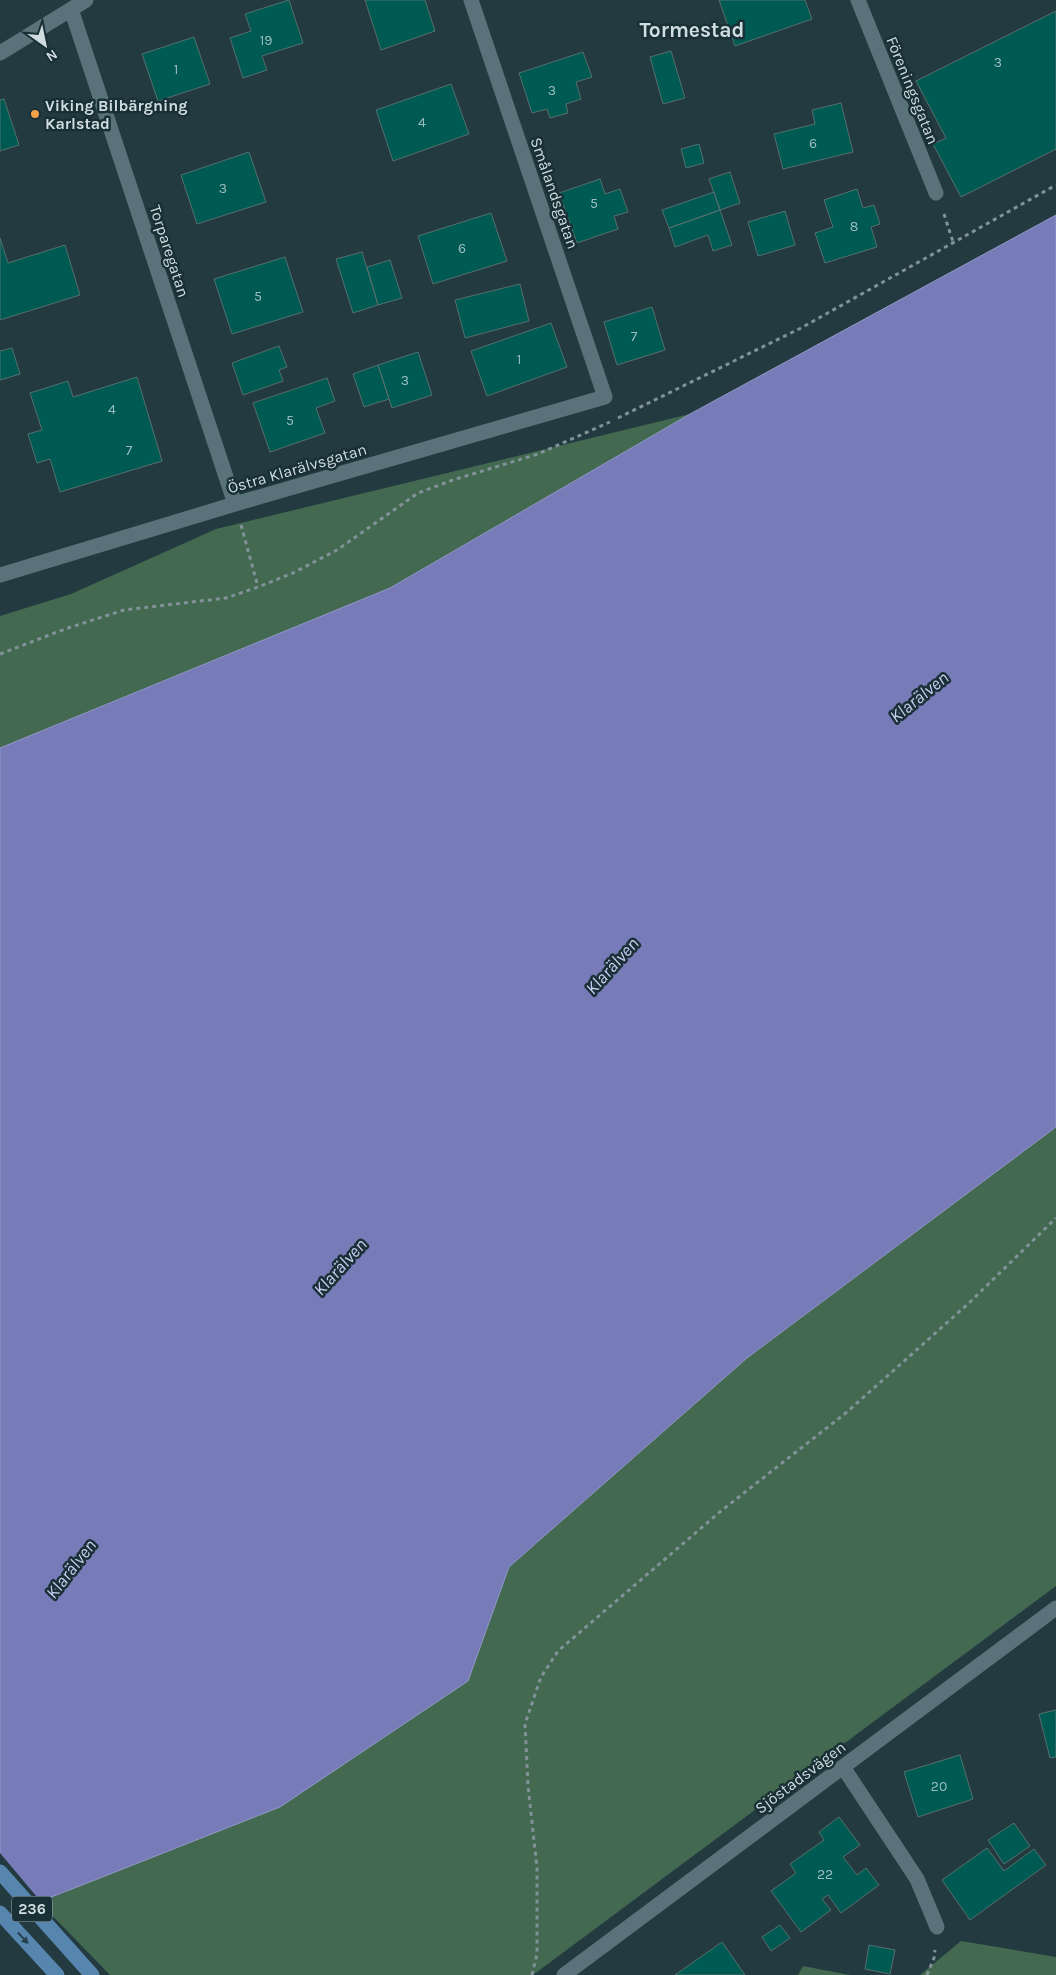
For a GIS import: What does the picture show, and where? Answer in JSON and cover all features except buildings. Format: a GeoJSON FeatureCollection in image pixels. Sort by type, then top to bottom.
{"type":"FeatureCollection","features":[{"type":"Feature","properties":{"kind":"main road","name":"236"},"geometry":{"type":"LineString","coordinates":[[0,1872],[64,1946],[92,1975]]}},
{"type":"Feature","properties":{"kind":"main road","name":"236"},"geometry":{"type":"LineString","coordinates":[[0,1913],[57,1975]]}},
{"type":"Feature","properties":{"kind":"street"},"geometry":{"type":"LineString","coordinates":[[0,53],[86,0]]}},
{"type":"Feature","properties":{"kind":"street","name":"Smålandsgatan"},"geometry":{"type":"LineString","coordinates":[[471,0],[605,397]]}},
{"type":"Feature","properties":{"kind":"street","name":"Föreningsgatan"},"geometry":{"type":"LineString","coordinates":[[858,0],[936,192]]}},
{"type":"Feature","properties":{"kind":"street","name":"Torparegatan"},"geometry":{"type":"LineString","coordinates":[[71,8],[235,504]]}},
{"type":"Feature","properties":{"kind":"street","name":"Östra Klarälvsgatan"},"geometry":{"type":"LineString","coordinates":[[0,575],[235,504],[605,397]]}},
{"type":"Feature","properties":{"kind":"street","name":"Sjöstadsvägen"},"geometry":{"type":"LineString","coordinates":[[564,1975],[1056,1608]]}},
{"type":"Feature","properties":{"kind":"street"},"geometry":{"type":"LineString","coordinates":[[843,1767],[917,1879],[937,1927]]}},
{"type":"Feature","properties":{"kind":"path"},"geometry":{"type":"LineString","coordinates":[[936,192],[953,242]]}},
{"type":"Feature","properties":{"kind":"path"},"geometry":{"type":"LineString","coordinates":[[235,504],[258,587]]}},
{"type":"Feature","properties":{"kind":"path"},"geometry":{"type":"LineString","coordinates":[[532,1975],[537,1954],[537,1868],[528,1786],[525,1724],[541,1677],[558,1651],[721,1511],[847,1412],[969,1303],[1056,1218]]}},
{"type":"Feature","properties":{"kind":"green space"},"geometry":{"type":"Polygon","coordinates":[[[690,414],[390,588],[0,748],[0,616],[71,594],[216,529],[690,414]]]}},
{"type":"Feature","properties":{"kind":"green space"},"geometry":{"type":"Polygon","coordinates":[[[1056,1127],[1056,1586],[533,1975],[110,1975],[39,1902],[64,1893],[467,1681],[509,1567],[747,1358],[1056,1127]]]}},
{"type":"Feature","properties":{"kind":"green space"},"geometry":{"type":"Polygon","coordinates":[[[961,1941],[1056,1957],[1056,1975],[920,1975],[961,1941]]]}},
{"type":"Feature","properties":{"kind":"green space"},"geometry":{"type":"Polygon","coordinates":[[[803,1966],[850,1975],[798,1975],[803,1966]]]}},
{"type":"Feature","properties":{"kind":"water","name":"Klarälven"},"geometry":{"type":"Polygon","coordinates":[[[1056,215],[1056,1127],[747,1358],[509,1567],[468,1681],[280,1807],[39,1902],[0,1942],[0,748],[390,588],[690,414],[1056,215]]]}},
{"type":"Feature","properties":{"kind":"pier"},"geometry":{"type":"Polygon","coordinates":[[[0,1853],[42,1903],[0,1944],[0,1853]]]}},
{"type":"Feature","properties":{"kind":"place","name":"Viking Bilbärgning Karlstad"},"geometry":{"type":"Point","coordinates":[35,114]}},
{"type":"Feature","properties":{"kind":"district","name":"Tormestad"},"geometry":{"type":"Point","coordinates":[692,30]}}]}
